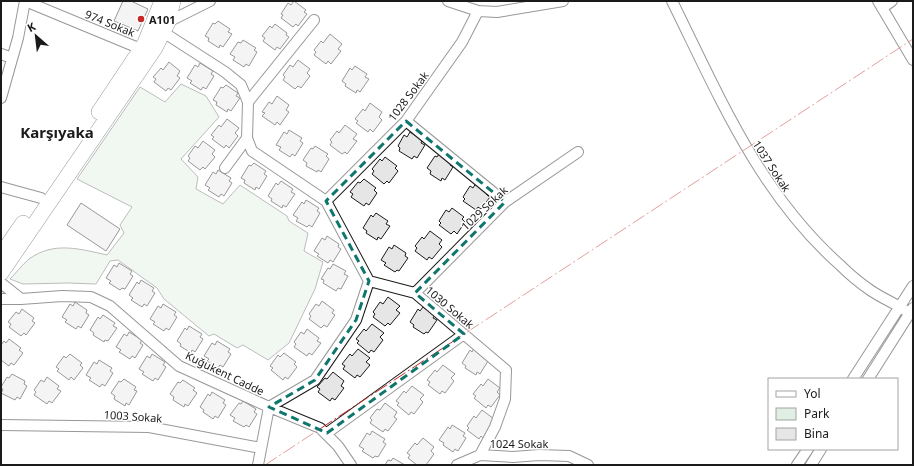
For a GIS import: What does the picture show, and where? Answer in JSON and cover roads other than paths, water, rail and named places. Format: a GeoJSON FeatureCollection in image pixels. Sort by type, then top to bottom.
{"type":"FeatureCollection","features":[{"type":"Feature","properties":{"kind":"highway"},"geometry":{"type":"LineString","coordinates":[[1,255],[141,49],[162,1]]}},
{"type":"Feature","properties":{"kind":"highway"},"geometry":{"type":"LineString","coordinates":[[1,273],[155,48],[165,27],[173,1]]}},
{"type":"Feature","properties":{"kind":"street","name":"974 Sokak"},"geometry":{"type":"LineString","coordinates":[[25,1],[141,49]]}},
{"type":"Feature","properties":{"kind":"street"},"geometry":{"type":"LineString","coordinates":[[1,98],[25,1]]}},
{"type":"Feature","properties":{"kind":"street"},"geometry":{"type":"LineString","coordinates":[[210,1],[165,27],[241,85],[248,102],[247,138],[252,150],[326,201],[369,281]]}},
{"type":"Feature","properties":{"kind":"street"},"geometry":{"type":"LineString","coordinates":[[448,1],[478,11],[497,12],[563,1]]}},
{"type":"Feature","properties":{"kind":"street","name":"1037 Sokak"},"geometry":{"type":"LineString","coordinates":[[672,1],[748,152],[785,207],[812,239],[840,266],[870,290],[900,306],[911,310]]}},
{"type":"Feature","properties":{"kind":"street"},"geometry":{"type":"LineString","coordinates":[[892,1],[880,4],[913,60]]}},
{"type":"Feature","properties":{"kind":"street","name":"1028 Sokak"},"geometry":{"type":"LineString","coordinates":[[326,201],[406,121],[462,42],[478,11]]}},
{"type":"Feature","properties":{"kind":"street"},"geometry":{"type":"LineString","coordinates":[[248,102],[314,20]]}},
{"type":"Feature","properties":{"kind":"street"},"geometry":{"type":"LineString","coordinates":[[1,54],[12,58]]}},
{"type":"Feature","properties":{"kind":"street"},"geometry":{"type":"LineString","coordinates":[[406,121],[505,202]]}},
{"type":"Feature","properties":{"kind":"street"},"geometry":{"type":"LineString","coordinates":[[225,168],[247,138]]}},
{"type":"Feature","properties":{"kind":"street","name":"1029 Sokak"},"geometry":{"type":"LineString","coordinates":[[415,293],[505,202],[578,152]]}},
{"type":"Feature","properties":{"kind":"street"},"geometry":{"type":"LineString","coordinates":[[1,187],[41,198]]}},
{"type":"Feature","properties":{"kind":"street","name":"1030 Sokak"},"geometry":{"type":"LineString","coordinates":[[369,281],[415,293],[506,370],[505,399],[495,427],[480,455]]}},
{"type":"Feature","properties":{"kind":"street","name":"Kuğukent Cadde"},"geometry":{"type":"LineString","coordinates":[[1,299],[62,296],[91,297],[110,306],[179,366],[269,407],[316,380],[356,320],[369,281]]}},
{"type":"Feature","properties":{"kind":"street"},"geometry":{"type":"LineString","coordinates":[[1,283],[21,299]]}},
{"type":"Feature","properties":{"kind":"street"},"geometry":{"type":"LineString","coordinates":[[854,378],[913,286]]}},
{"type":"Feature","properties":{"kind":"street"},"geometry":{"type":"LineString","coordinates":[[869,378],[911,310]]}},
{"type":"Feature","properties":{"kind":"street"},"geometry":{"type":"LineString","coordinates":[[327,433],[464,334]]}},
{"type":"Feature","properties":{"kind":"street"},"geometry":{"type":"LineString","coordinates":[[258,465],[269,407],[320,428],[327,433],[351,465]]}},
{"type":"Feature","properties":{"kind":"street","name":"1003 Sokak"},"geometry":{"type":"LineString","coordinates":[[1,425],[148,427],[261,448]]}},
{"type":"Feature","properties":{"kind":"street"},"geometry":{"type":"LineString","coordinates":[[797,465],[807,450]]}},
{"type":"Feature","properties":{"kind":"street"},"geometry":{"type":"LineString","coordinates":[[811,465],[820,450]]}},
{"type":"Feature","properties":{"kind":"street","name":"1024 Sokak"},"geometry":{"type":"LineString","coordinates":[[457,465],[480,455],[569,456],[583,464]]}},
{"type":"Feature","properties":{"kind":"place","name":"A101"},"geometry":{"type":"Point","coordinates":[141,19]}},
{"type":"Feature","properties":{"kind":"district","name":"Karşıyaka"},"geometry":{"type":"Point","coordinates":[57,132]}}]}
